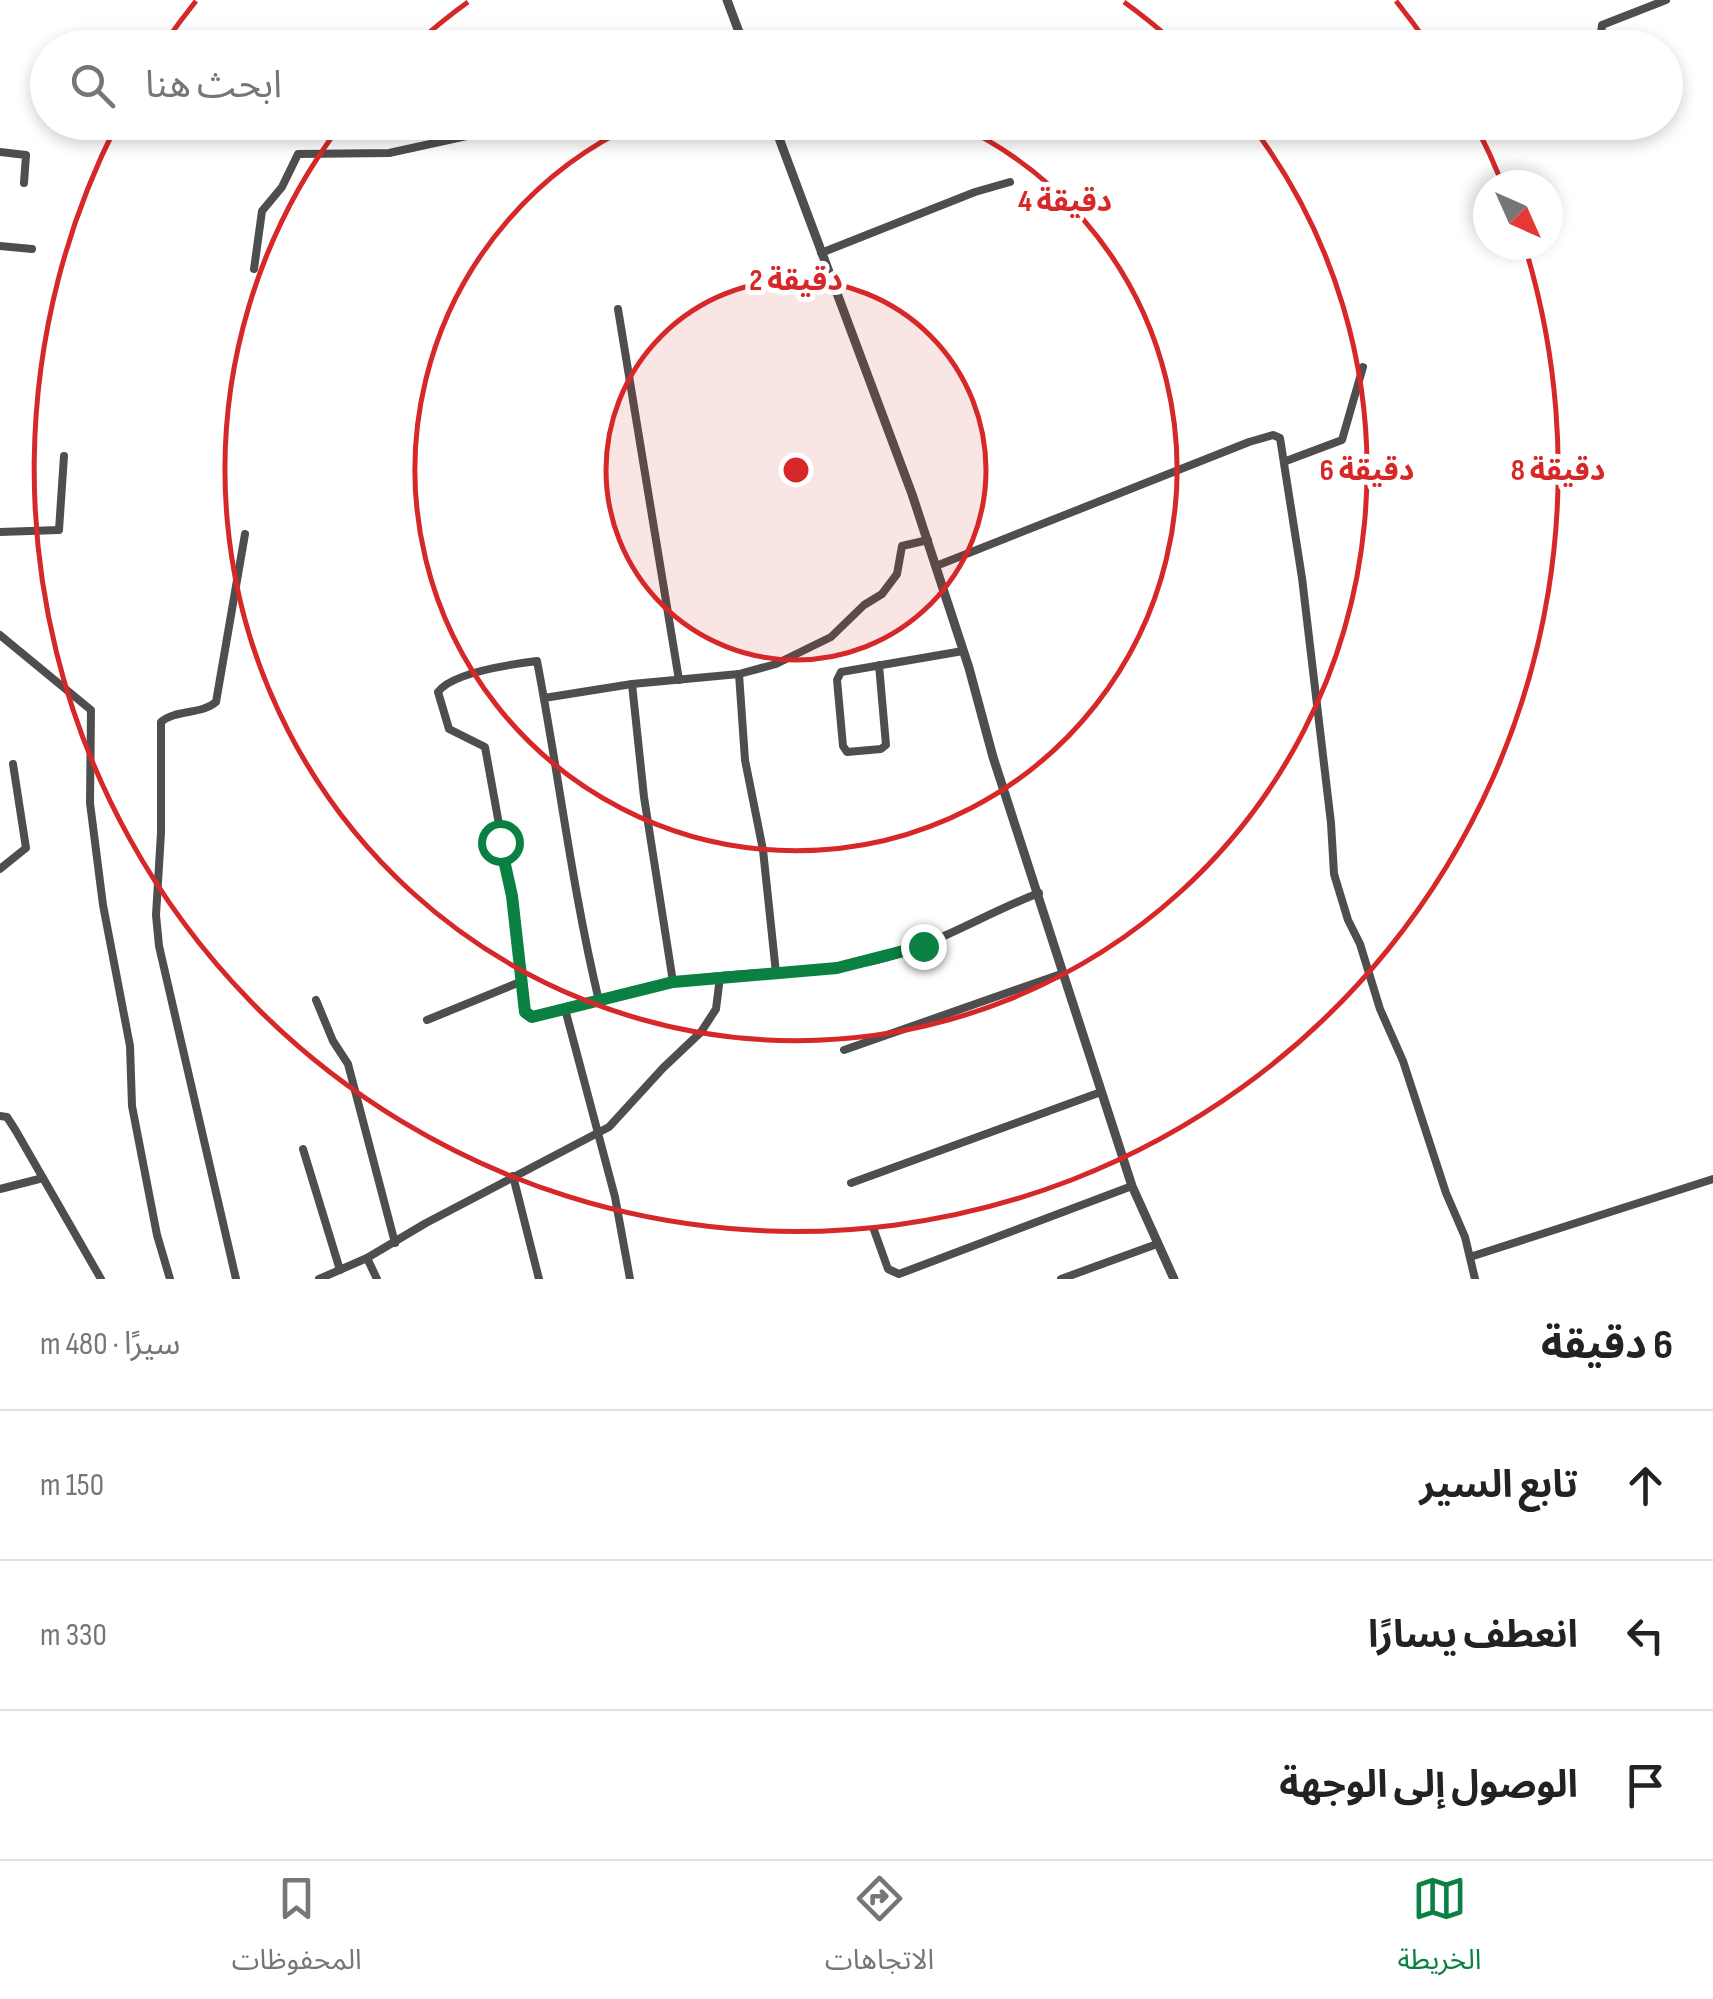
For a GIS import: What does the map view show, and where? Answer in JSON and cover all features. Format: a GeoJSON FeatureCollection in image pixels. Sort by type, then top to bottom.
{"type":"FeatureCollection","features":[{"type":"Feature","properties":{"kind":"street"},"geometry":{"type":"LineString","coordinates":[[727,0],[738,30]]}},
{"type":"Feature","properties":{"kind":"street"},"geometry":{"type":"LineString","coordinates":[[1601,30],[1602,24],[1666,0]]}},
{"type":"Feature","properties":{"kind":"street"},"geometry":{"type":"LineString","coordinates":[[254,270],[262,211],[282,187],[294,156],[389,153],[449,140]]}},
{"type":"Feature","properties":{"kind":"street"},"geometry":{"type":"LineString","coordinates":[[780,140],[928,540],[993,757],[1132,1186],[1174,1279]]}},
{"type":"Feature","properties":{"kind":"street"},"geometry":{"type":"LineString","coordinates":[[0,152],[26,155],[24,182]]}},
{"type":"Feature","properties":{"kind":"street"},"geometry":{"type":"LineString","coordinates":[[822,253],[1010,182]]}},
{"type":"Feature","properties":{"kind":"street"},"geometry":{"type":"LineString","coordinates":[[0,246],[32,249]]}},
{"type":"Feature","properties":{"kind":"street"},"geometry":{"type":"LineString","coordinates":[[618,309],[679,680]]}},
{"type":"Feature","properties":{"kind":"street"},"geometry":{"type":"LineString","coordinates":[[1286,461],[1342,440],[1363,367]]}},
{"type":"Feature","properties":{"kind":"street"},"geometry":{"type":"LineString","coordinates":[[936,566],[1272,434],[1283,442],[1334,874],[1374,992],[1403,1062],[1475,1279]]}},
{"type":"Feature","properties":{"kind":"street"},"geometry":{"type":"LineString","coordinates":[[0,532],[59,530],[64,456]]}},
{"type":"Feature","properties":{"kind":"street"},"geometry":{"type":"LineString","coordinates":[[236,1279],[164,974],[156,915],[161,722],[216,702],[245,534]]}},
{"type":"Feature","properties":{"kind":"street"},"geometry":{"type":"LineString","coordinates":[[544,698],[632,684],[739,674],[776,664],[831,637],[887,588],[896,574],[902,546],[928,540]]}},
{"type":"Feature","properties":{"kind":"street"},"geometry":{"type":"LineString","coordinates":[[0,635],[90,710],[90,804],[106,923],[130,1046],[132,1106],[170,1279]]}},
{"type":"Feature","properties":{"kind":"street"},"geometry":{"type":"LineString","coordinates":[[879,665],[886,745],[846,752],[838,675],[841,672],[879,665],[963,650]]}},
{"type":"Feature","properties":{"kind":"street"},"geometry":{"type":"LineString","coordinates":[[598,1002],[537,662],[492,668],[444,683],[438,692],[449,729],[485,747],[512,896],[527,1014],[535,1016],[598,1002],[673,982],[837,968],[909,950],[1039,893]]}},
{"type":"Feature","properties":{"kind":"street"},"geometry":{"type":"LineString","coordinates":[[739,674],[745,760],[763,850],[776,973]]}},
{"type":"Feature","properties":{"kind":"street"},"geometry":{"type":"LineString","coordinates":[[632,684],[644,796],[673,982]]}},
{"type":"Feature","properties":{"kind":"street"},"geometry":{"type":"LineString","coordinates":[[0,869],[26,848],[13,764]]}},
{"type":"Feature","properties":{"kind":"street"},"geometry":{"type":"LineString","coordinates":[[844,1050],[1064,973]]}},
{"type":"Feature","properties":{"kind":"street"},"geometry":{"type":"LineString","coordinates":[[319,1279],[396,1243],[426,1222],[512,1176],[598,1135],[701,1032],[716,1009],[720,977]]}},
{"type":"Feature","properties":{"kind":"street"},"geometry":{"type":"LineString","coordinates":[[428,1020],[520,982]]}},
{"type":"Feature","properties":{"kind":"street"},"geometry":{"type":"LineString","coordinates":[[316,1000],[348,1064],[396,1243]]}},
{"type":"Feature","properties":{"kind":"street"},"geometry":{"type":"LineString","coordinates":[[565,1009],[615,1197],[630,1279]]}},
{"type":"Feature","properties":{"kind":"street"},"geometry":{"type":"LineString","coordinates":[[850,1182],[1101,1092]]}},
{"type":"Feature","properties":{"kind":"street"},"geometry":{"type":"LineString","coordinates":[[0,1116],[6,1117],[16,1131],[101,1279]]}},
{"type":"Feature","properties":{"kind":"street"},"geometry":{"type":"LineString","coordinates":[[303,1148],[340,1270]]}},
{"type":"Feature","properties":{"kind":"street"},"geometry":{"type":"LineString","coordinates":[[512,1176],[539,1279]]}},
{"type":"Feature","properties":{"kind":"street"},"geometry":{"type":"LineString","coordinates":[[0,1190],[43,1178]]}},
{"type":"Feature","properties":{"kind":"street"},"geometry":{"type":"LineString","coordinates":[[1470,1257],[1713,1179]]}},
{"type":"Feature","properties":{"kind":"street"},"geometry":{"type":"LineString","coordinates":[[874,1230],[888,1269],[900,1274],[1132,1186]]}},
{"type":"Feature","properties":{"kind":"street"},"geometry":{"type":"LineString","coordinates":[[1061,1279],[1157,1244]]}},
{"type":"Feature","properties":{"kind":"street"},"geometry":{"type":"LineString","coordinates":[[366,1258],[376,1279]]}},
{"type":"Feature","properties":{"kind":"route"},"geometry":{"type":"LineString","coordinates":[[500,842],[512,896],[525,1012],[532,1017],[673,982],[837,968],[923,946]]}}]}
